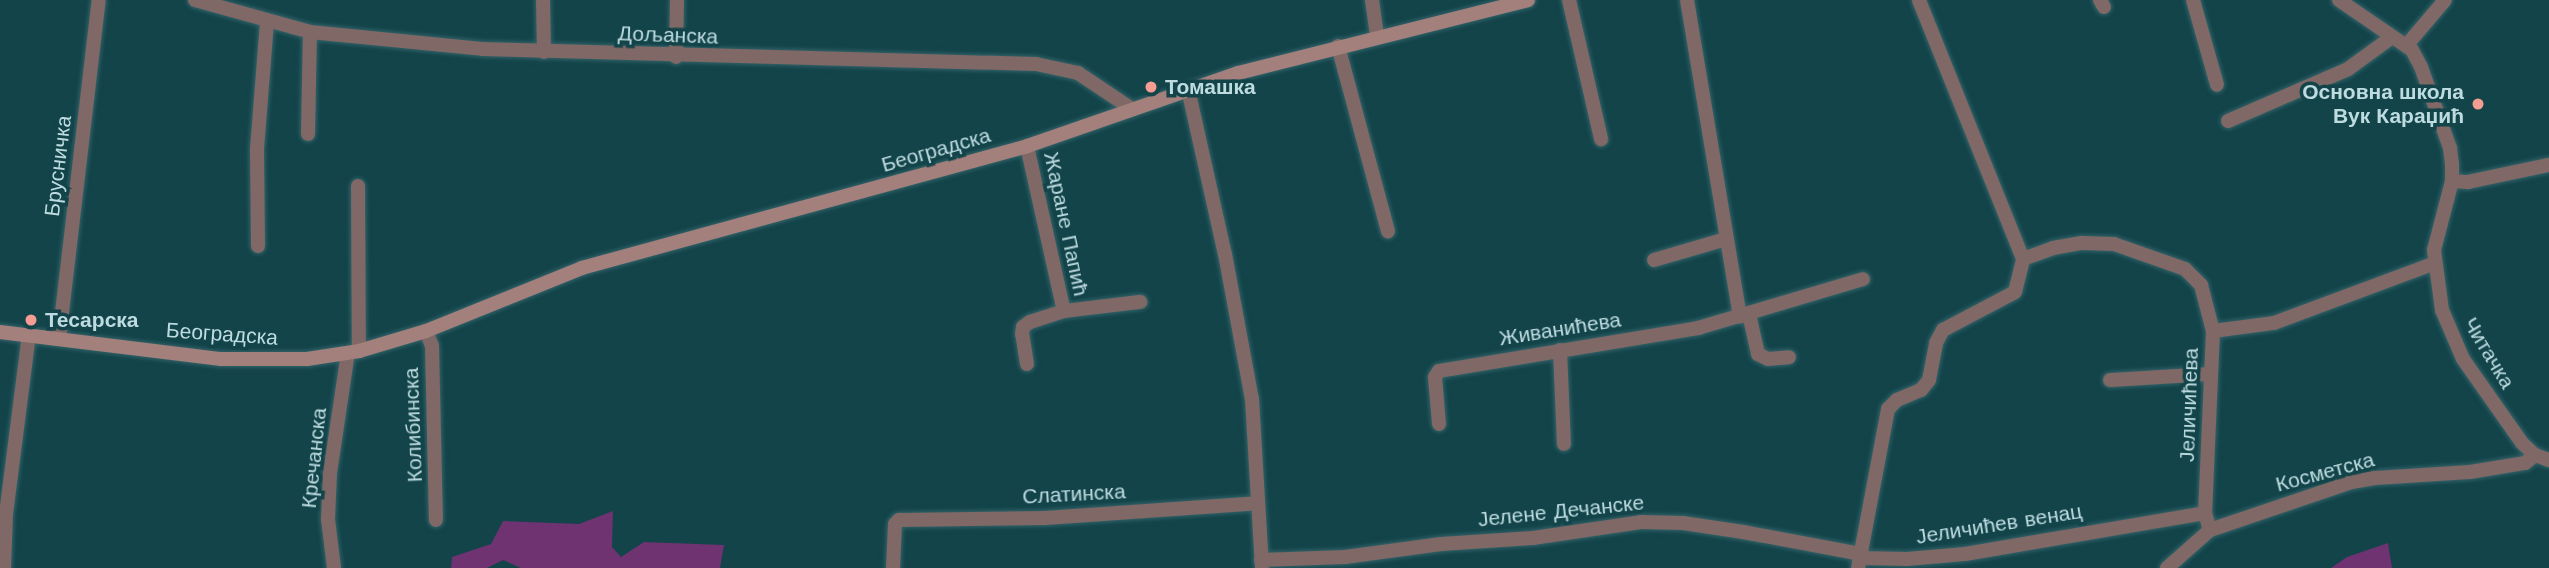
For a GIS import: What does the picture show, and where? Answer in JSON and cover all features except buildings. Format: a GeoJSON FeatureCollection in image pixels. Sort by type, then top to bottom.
{"type":"FeatureCollection","features":[{"type":"Feature","properties":{"kind":"main road","name":"Београдска"},"geometry":{"type":"LineString","coordinates":[[0,331],[221,359],[270,361],[353,352],[426,331],[582,268],[1027,146],[1188,89],[1338,46],[1528,0]]}},
{"type":"Feature","properties":{"kind":"street","name":"Брусничка"},"geometry":{"type":"LineString","coordinates":[[59,338],[99,0]]}},
{"type":"Feature","properties":{"kind":"street","name":"Дољанска"},"geometry":{"type":"LineString","coordinates":[[195,0],[310,32],[392,42],[676,57],[1036,64],[1078,73],[1132,109]]}},
{"type":"Feature","properties":{"kind":"street"},"geometry":{"type":"LineString","coordinates":[[543,0],[544,51]]}},
{"type":"Feature","properties":{"kind":"street"},"geometry":{"type":"LineString","coordinates":[[676,57],[677,0]]}},
{"type":"Feature","properties":{"kind":"street"},"geometry":{"type":"LineString","coordinates":[[1372,0],[1377,37]]}},
{"type":"Feature","properties":{"kind":"street"},"geometry":{"type":"LineString","coordinates":[[1569,0],[1601,139]]}},
{"type":"Feature","properties":{"kind":"street"},"geometry":{"type":"LineString","coordinates":[[1687,0],[1727,239],[1745,315],[1758,354],[1768,359],[1789,357]]}},
{"type":"Feature","properties":{"kind":"street"},"geometry":{"type":"LineString","coordinates":[[1859,563],[1888,409],[1897,400],[1921,390],[1929,380],[1936,343],[1943,330],[2015,292],[2023,259],[1919,0]]}},
{"type":"Feature","properties":{"kind":"street"},"geometry":{"type":"LineString","coordinates":[[2193,0],[2217,85]]}},
{"type":"Feature","properties":{"kind":"street","name":"Читачка"},"geometry":{"type":"LineString","coordinates":[[2339,0],[2406,46],[2421,67],[2450,148],[2452,181],[2436,242],[2435,263],[2442,310],[2449,332],[2480,384],[2542,458]]}},
{"type":"Feature","properties":{"kind":"street"},"geometry":{"type":"LineString","coordinates":[[2406,46],[2445,0]]}},
{"type":"Feature","properties":{"kind":"street"},"geometry":{"type":"LineString","coordinates":[[258,246],[257,149],[267,22]]}},
{"type":"Feature","properties":{"kind":"street"},"geometry":{"type":"LineString","coordinates":[[308,134],[310,32]]}},
{"type":"Feature","properties":{"kind":"street"},"geometry":{"type":"LineString","coordinates":[[2228,121],[2348,69],[2392,37]]}},
{"type":"Feature","properties":{"kind":"street"},"geometry":{"type":"LineString","coordinates":[[1338,46],[1388,231]]}},
{"type":"Feature","properties":{"kind":"street"},"geometry":{"type":"LineString","coordinates":[[1188,89],[1225,254],[1252,399],[1262,564]]}},
{"type":"Feature","properties":{"kind":"street","name":"Жаране Папић"},"geometry":{"type":"LineString","coordinates":[[1027,146],[1064,312]]}},
{"type":"Feature","properties":{"kind":"street"},"geometry":{"type":"LineString","coordinates":[[2452,181],[2468,182],[2549,165]]}},
{"type":"Feature","properties":{"kind":"street"},"geometry":{"type":"LineString","coordinates":[[353,352],[358,186]]}},
{"type":"Feature","properties":{"kind":"street"},"geometry":{"type":"LineString","coordinates":[[1654,260],[1727,239]]}},
{"type":"Feature","properties":{"kind":"street"},"geometry":{"type":"LineString","coordinates":[[2023,259],[2053,248],[2097,242],[2114,244],[2185,269],[2201,285],[2213,331]]}},
{"type":"Feature","properties":{"kind":"street","name":"Јеличићева"},"geometry":{"type":"LineString","coordinates":[[2210,530],[2205,513],[2213,331],[2274,323],[2435,263]]}},
{"type":"Feature","properties":{"kind":"street","name":"Живанићева"},"geometry":{"type":"LineString","coordinates":[[1439,424],[1435,377],[1439,371],[1698,328],[1863,279]]}},
{"type":"Feature","properties":{"kind":"street","name":"Жаране Папић"},"geometry":{"type":"LineString","coordinates":[[1027,364],[1023,327],[1064,312],[1140,302]]}},
{"type":"Feature","properties":{"kind":"street","name":"Колибинска"},"geometry":{"type":"LineString","coordinates":[[426,331],[432,346],[436,520]]}},
{"type":"Feature","properties":{"kind":"street"},"geometry":{"type":"LineString","coordinates":[[4,568],[6,514],[29,335]]}},
{"type":"Feature","properties":{"kind":"street"},"geometry":{"type":"LineString","coordinates":[[1560,350],[1564,444]]}},
{"type":"Feature","properties":{"kind":"street","name":"Кречанска"},"geometry":{"type":"LineString","coordinates":[[334,568],[328,519],[330,473],[353,352]]}},
{"type":"Feature","properties":{"kind":"street"},"geometry":{"type":"LineString","coordinates":[[2110,380],[2211,374]]}},
{"type":"Feature","properties":{"kind":"street","name":"Косметска"},"geometry":{"type":"LineString","coordinates":[[2210,530],[2353,482],[2375,478],[2470,472],[2542,458]]}},
{"type":"Feature","properties":{"kind":"street","name":"Слатинска"},"geometry":{"type":"LineString","coordinates":[[893,568],[895,524],[899,520],[1045,518],[1258,503]]}},
{"type":"Feature","properties":{"kind":"street","name":"Јеличићев венац"},"geometry":{"type":"LineString","coordinates":[[1859,563],[1965,554],[2205,513]]}},
{"type":"Feature","properties":{"kind":"street","name":"Јелене Дечанске"},"geometry":{"type":"LineString","coordinates":[[1262,564],[1345,557],[1441,544],[1533,538],[1641,522],[1683,523],[1855,553],[1859,563]]}},
{"type":"Feature","properties":{"kind":"street"},"geometry":{"type":"LineString","coordinates":[[2168,568],[2210,530]]}},
{"type":"Feature","properties":{"kind":"shaded area"},"geometry":{"type":"Polygon","coordinates":[[[613,511],[612,547],[621,557],[644,542],[724,545],[720,568],[521,568],[503,560],[487,568],[451,568],[452,557],[491,544],[503,521],[579,524],[613,511]]]}},
{"type":"Feature","properties":{"kind":"shaded area"},"geometry":{"type":"Polygon","coordinates":[[[2388,543],[2392,568],[2331,568],[2347,557],[2388,543]]]}},
{"type":"Feature","properties":{"kind":"place","name":"Томашка"},"geometry":{"type":"Point","coordinates":[1151,87]}},
{"type":"Feature","properties":{"kind":"place","name":"Основна школа Вук Караџић"},"geometry":{"type":"Point","coordinates":[2478,104]}},
{"type":"Feature","properties":{"kind":"place","name":"Тесарска"},"geometry":{"type":"Point","coordinates":[31,320]}}]}
